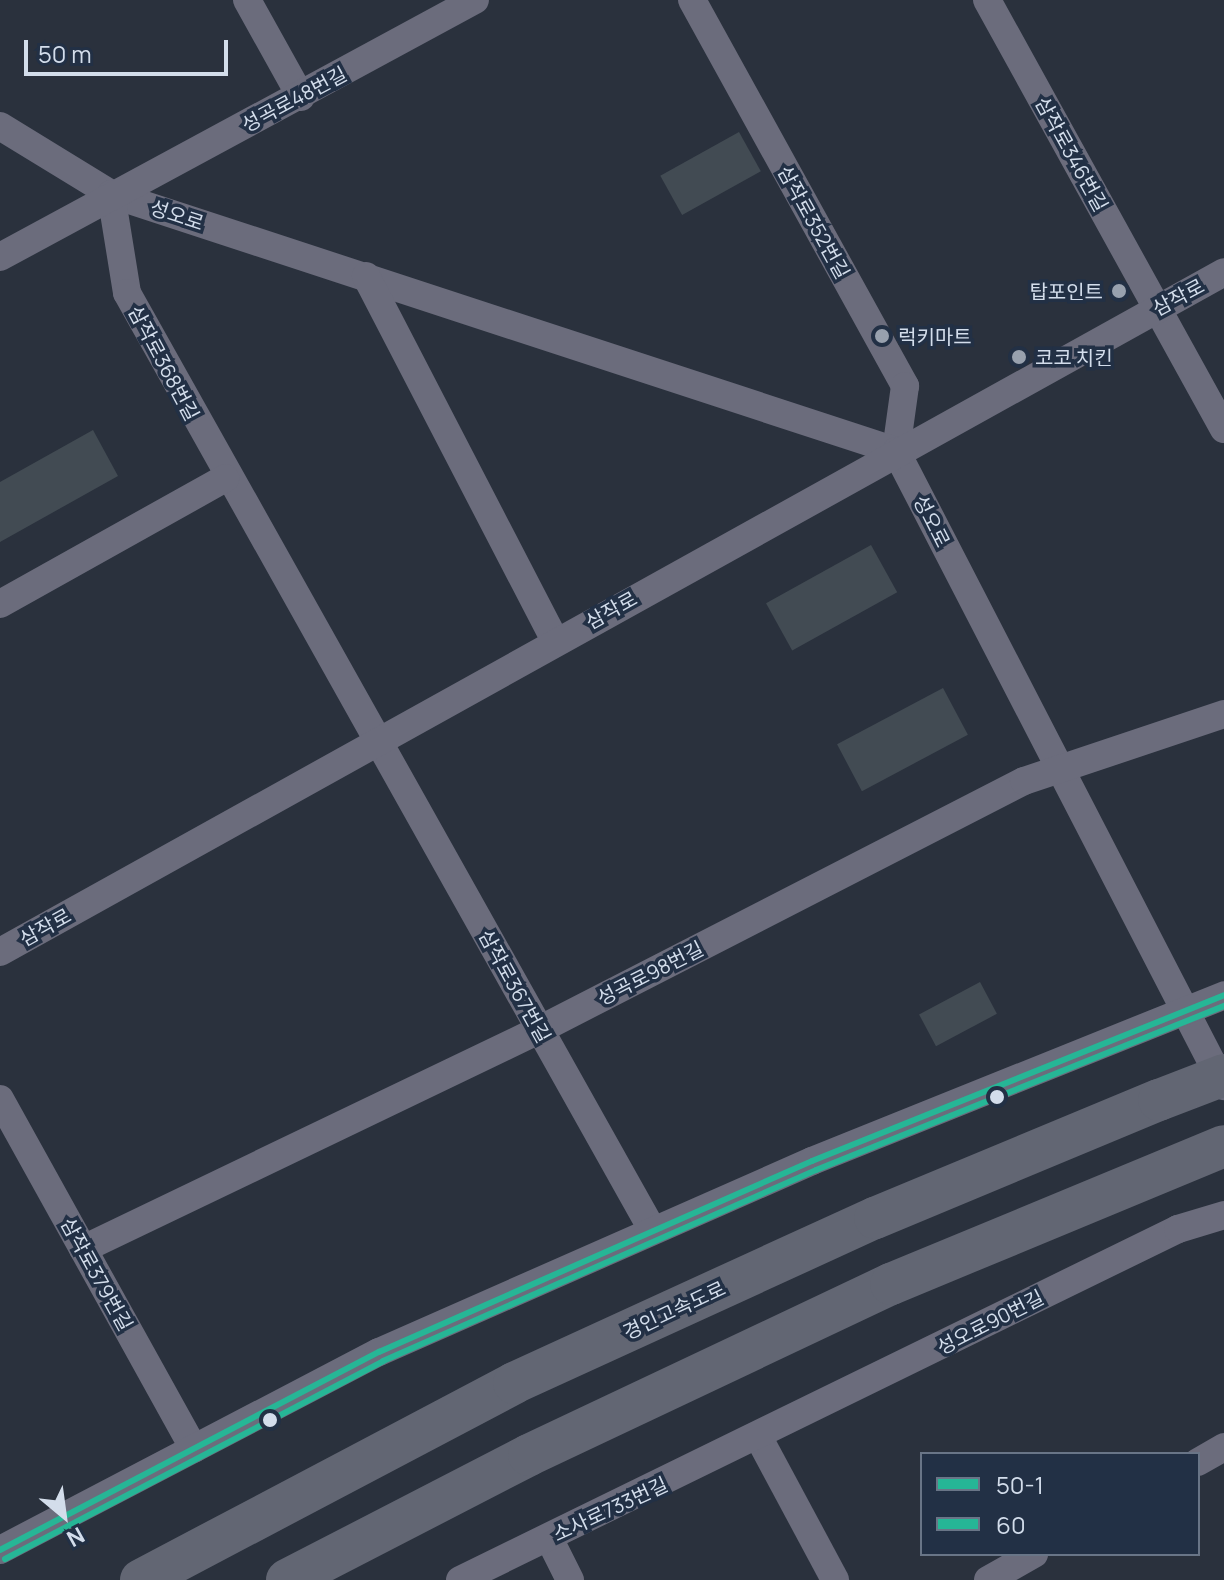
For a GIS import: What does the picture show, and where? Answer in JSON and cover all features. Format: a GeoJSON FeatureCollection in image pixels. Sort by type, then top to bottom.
{"type":"FeatureCollection","features":[{"type":"Feature","properties":{"kind":"highway","name":"경인고속도로"},"geometry":{"type":"LineString","coordinates":[[141,1580],[514,1383],[875,1218],[1224,1075]]}},
{"type":"Feature","properties":{"kind":"highway"},"geometry":{"type":"LineString","coordinates":[[287,1580],[529,1455],[877,1291],[1209,1152]]}},
{"type":"Feature","properties":{"kind":"street"},"geometry":{"type":"LineString","coordinates":[[247,0],[301,97]]}},
{"type":"Feature","properties":{"kind":"street","name":"성곡로48번길"},"geometry":{"type":"LineString","coordinates":[[0,257],[111,194],[301,97],[475,0]]}},
{"type":"Feature","properties":{"kind":"street","name":"삼작로352번길"},"geometry":{"type":"LineString","coordinates":[[692,0],[905,386],[896,451]]}},
{"type":"Feature","properties":{"kind":"street","name":"삼작로346번길"},"geometry":{"type":"LineString","coordinates":[[987,0],[1224,429]]}},
{"type":"Feature","properties":{"kind":"street","name":"성오로"},"geometry":{"type":"LineString","coordinates":[[0,126],[111,194],[896,451],[1224,1086]]}},
{"type":"Feature","properties":{"kind":"street","name":"삼작로368번길"},"geometry":{"type":"LineString","coordinates":[[111,194],[127,293],[225,478],[379,740]]}},
{"type":"Feature","properties":{"kind":"street","name":"삼작로"},"geometry":{"type":"LineString","coordinates":[[0,952],[896,451],[1224,272]]}},
{"type":"Feature","properties":{"kind":"street"},"geometry":{"type":"LineString","coordinates":[[366,276],[555,641]]}},
{"type":"Feature","properties":{"kind":"street"},"geometry":{"type":"LineString","coordinates":[[0,604],[225,478]]}},
{"type":"Feature","properties":{"kind":"street","name":"성곡로98번길"},"geometry":{"type":"LineString","coordinates":[[83,1249],[539,1030],[1059,768],[1224,714]]}},
{"type":"Feature","properties":{"kind":"street","name":"삼작로367번길"},"geometry":{"type":"LineString","coordinates":[[379,740],[653,1231]]}},
{"type":"Feature","properties":{"kind":"street"},"geometry":{"type":"LineString","coordinates":[[0,1550],[379,1352],[653,1231],[1224,995]]}},
{"type":"Feature","properties":{"kind":"street","name":"삼작로379번길"},"geometry":{"type":"LineString","coordinates":[[0,1099],[194,1449]]}},
{"type":"Feature","properties":{"kind":"street","name":"성오로90번길"},"geometry":{"type":"LineString","coordinates":[[759,1438],[1178,1229],[1224,1215]]}},
{"type":"Feature","properties":{"kind":"street"},"geometry":{"type":"LineString","coordinates":[[759,1438],[835,1580]]}},
{"type":"Feature","properties":{"kind":"street","name":"소사로733번길"},"geometry":{"type":"LineString","coordinates":[[460,1580],[759,1438]]}},
{"type":"Feature","properties":{"kind":"street"},"geometry":{"type":"LineString","coordinates":[[1200,1461],[1224,1447]]}},
{"type":"Feature","properties":{"kind":"street"},"geometry":{"type":"LineString","coordinates":[[549,1538],[570,1580]]}},
{"type":"Feature","properties":{"kind":"street"},"geometry":{"type":"LineString","coordinates":[[988,1580],[1030,1556]]}},
{"type":"Feature","properties":{"kind":"building"},"geometry":{"type":"Polygon","coordinates":[[[739,132],[761,171],[682,215],[660,176],[739,132]]]}},
{"type":"Feature","properties":{"kind":"building"},"geometry":{"type":"Polygon","coordinates":[[[93,430],[118,476],[0,542],[0,482],[93,430]]]}},
{"type":"Feature","properties":{"kind":"building"},"geometry":{"type":"Polygon","coordinates":[[[871,545],[897,592],[792,650],[766,603],[871,545]]]}},
{"type":"Feature","properties":{"kind":"building"},"geometry":{"type":"Polygon","coordinates":[[[943,688],[968,735],[862,791],[837,744],[943,688]]]}},
{"type":"Feature","properties":{"kind":"building"},"geometry":{"type":"Polygon","coordinates":[[[980,982],[997,1014],[936,1046],[919,1014],[980,982]]]}},
{"type":"Feature","properties":{"kind":"transit line","name":"50-1"},"geometry":{"type":"LineString","coordinates":[[0,1550],[379,1352],[812,1161],[1224,995]]}},
{"type":"Feature","properties":{"kind":"transit line","name":"60"},"geometry":{"type":"LineString","coordinates":[[5,1559],[383,1361],[816,1170],[1224,1006]]}},
{"type":"Feature","properties":{"kind":"place","name":"탑포인트"},"geometry":{"type":"Point","coordinates":[1119,291]}},
{"type":"Feature","properties":{"kind":"place","name":"럭키마트"},"geometry":{"type":"Point","coordinates":[882,336]}},
{"type":"Feature","properties":{"kind":"place","name":"코코 치킨"},"geometry":{"type":"Point","coordinates":[1019,357]}}]}
